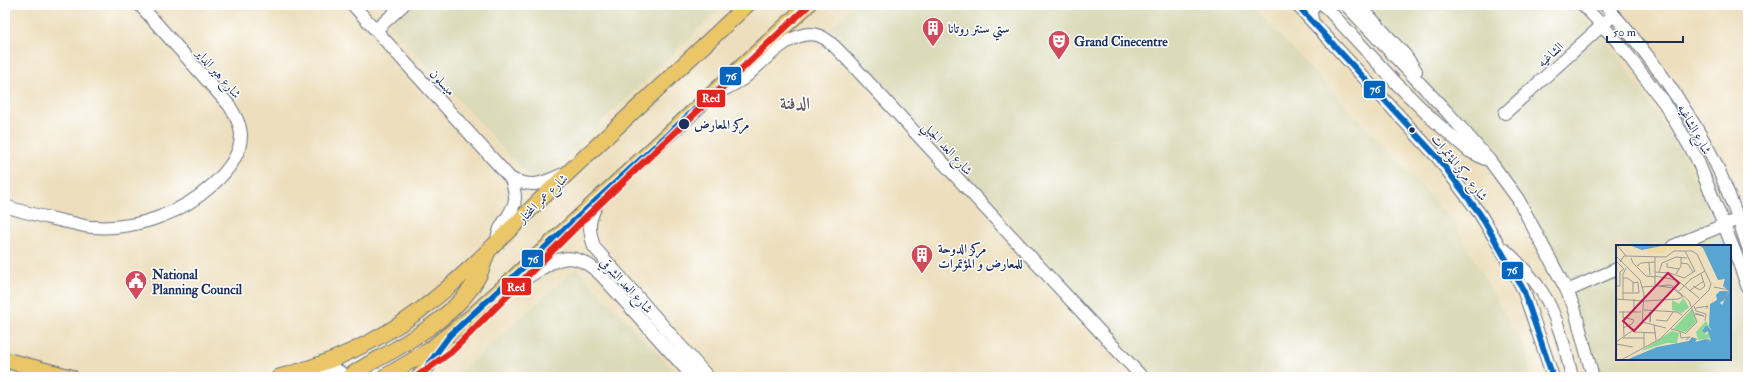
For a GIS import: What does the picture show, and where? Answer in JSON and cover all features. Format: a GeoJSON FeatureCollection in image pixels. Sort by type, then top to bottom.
{"type":"FeatureCollection","features":[{"type":"Feature","properties":{"kind":"main road","name":"شارع عمر المختار"},"geometry":{"type":"LineString","coordinates":[[288,376],[319,366],[355,350],[418,312],[443,292],[747,5]]}},
{"type":"Feature","properties":{"kind":"main road"},"geometry":{"type":"LineString","coordinates":[[792,19],[798,5]]}},
{"type":"Feature","properties":{"kind":"main road"},"geometry":{"type":"LineString","coordinates":[[384,377],[428,351],[450,335],[502,289],[808,5]]}},
{"type":"Feature","properties":{"kind":"main road"},"geometry":{"type":"LineString","coordinates":[[348,377],[425,330],[452,309],[470,290],[493,246]]}},
{"type":"Feature","properties":{"kind":"main road"},"geometry":{"type":"LineString","coordinates":[[419,377],[450,335]]}},
{"type":"Feature","properties":{"kind":"main road"},"geometry":{"type":"LineString","coordinates":[[5,360],[70,377]]}},
{"type":"Feature","properties":{"kind":"street","name":"شارع هير الداير"},"geometry":{"type":"LineString","coordinates":[[5,206],[28,214],[93,227],[116,226],[144,221],[162,216],[194,199],[214,183],[235,159],[240,148],[241,135],[240,125],[232,110],[140,5]]}},
{"type":"Feature","properties":{"kind":"street","name":"ميسلون"},"geometry":{"type":"LineString","coordinates":[[353,5],[511,179]]}},
{"type":"Feature","properties":{"kind":"street"},"geometry":{"type":"LineString","coordinates":[[376,30],[403,5]]}},
{"type":"Feature","properties":{"kind":"street","name":"شارع مركز المؤتمرات"},"geometry":{"type":"LineString","coordinates":[[1297,5],[1438,158],[1480,214],[1523,290],[1553,377]]}},
{"type":"Feature","properties":{"kind":"street"},"geometry":{"type":"LineString","coordinates":[[1312,20],[1311,12],[1314,5]]}},
{"type":"Feature","properties":{"kind":"street"},"geometry":{"type":"LineString","coordinates":[[1324,5],[1431,118],[1469,151],[1490,161]]}},
{"type":"Feature","properties":{"kind":"street","name":"شارع مركز المؤتمرات"},"geometry":{"type":"LineString","coordinates":[[1346,5],[1422,85],[1490,161],[1518,199],[1567,290],[1574,307],[1593,377]]}},
{"type":"Feature","properties":{"kind":"street"},"geometry":{"type":"LineString","coordinates":[[1360,5],[1411,62],[1422,85]]}},
{"type":"Feature","properties":{"kind":"street","name":"شارع الشاغيه"},"geometry":{"type":"LineString","coordinates":[[1583,5],[1617,42],[1662,100],[1697,159],[1748,288]]}},
{"type":"Feature","properties":{"kind":"street","name":"شارع الشاغيه"},"geometry":{"type":"LineString","coordinates":[[1605,5],[1630,32],[1674,92],[1711,154],[1748,247]]}},
{"type":"Feature","properties":{"kind":"street","name":"الشاغيه"},"geometry":{"type":"LineString","coordinates":[[1505,113],[1614,14]]}},
{"type":"Feature","properties":{"kind":"street","name":"شارع العد الجبلي"},"geometry":{"type":"LineString","coordinates":[[709,96],[730,87],[743,79],[783,44],[798,37],[814,35],[820,36],[827,40],[846,58],[1142,377]]}},
{"type":"Feature","properties":{"kind":"street"},"geometry":{"type":"LineString","coordinates":[[1662,100],[1674,92]]}},
{"type":"Feature","properties":{"kind":"street"},"geometry":{"type":"LineString","coordinates":[[511,179],[527,185],[536,185],[570,172]]}},
{"type":"Feature","properties":{"kind":"street"},"geometry":{"type":"LineString","coordinates":[[493,246],[499,229],[511,211],[515,199],[511,179]]}},
{"type":"Feature","properties":{"kind":"street","name":"شارع العد الشرقي"},"geometry":{"type":"LineString","coordinates":[[600,197],[591,215],[589,231],[594,247],[708,377]]}},
{"type":"Feature","properties":{"kind":"street"},"geometry":{"type":"LineString","coordinates":[[1675,245],[1738,220]]}},
{"type":"Feature","properties":{"kind":"street"},"geometry":{"type":"LineString","coordinates":[[1497,242],[1521,264],[1543,293],[1556,322],[1572,377]]}},
{"type":"Feature","properties":{"kind":"street","name":"شارع العد الشرقي"},"geometry":{"type":"LineString","coordinates":[[502,289],[523,281],[555,261],[571,258],[587,263],[602,276],[693,377]]}},
{"type":"Feature","properties":{"kind":"street"},"geometry":{"type":"LineString","coordinates":[[1567,290],[1616,269]]}},
{"type":"Feature","properties":{"kind":"street"},"geometry":{"type":"LineString","coordinates":[[319,366],[335,369],[348,377]]}},
{"type":"Feature","properties":{"kind":"shaded area"},"geometry":{"type":"Polygon","coordinates":[[[409,5],[724,5],[536,185],[389,23],[409,5]]]}},
{"type":"Feature","properties":{"kind":"shaded area"},"geometry":{"type":"Polygon","coordinates":[[[855,5],[1252,5],[1452,220],[1528,355],[1530,377],[1154,377],[829,30],[855,5]]]}},
{"type":"Feature","properties":{"kind":"shaded area"},"geometry":{"type":"Polygon","coordinates":[[[1360,5],[1573,5],[1612,48],[1680,149],[1726,245],[1616,245],[1616,360],[1731,360],[1731,259],[1748,329],[1748,377],[1592,377],[1563,281],[1544,234],[1510,179],[1472,131],[1379,32],[1360,5]]]}},
{"type":"Feature","properties":{"kind":"shaded area"},"geometry":{"type":"Polygon","coordinates":[[[576,268],[680,377],[455,377],[576,268]]]}},
{"type":"Feature","properties":{"kind":"transit line","name":"76"},"geometry":{"type":"LineString","coordinates":[[419,377],[450,335],[808,5]]}},
{"type":"Feature","properties":{"kind":"transit line","name":"Red"},"geometry":{"type":"LineString","coordinates":[[416,377],[451,352],[586,217],[809,5]]}},
{"type":"Feature","properties":{"kind":"transit line","name":"76"},"geometry":{"type":"LineString","coordinates":[[1297,5],[1438,158],[1480,214],[1523,289],[1553,377]]}},
{"type":"Feature","properties":{"kind":"place","name":"ستي سنتر روتانا"},"geometry":{"type":"Point","coordinates":[933,48]}},
{"type":"Feature","properties":{"kind":"place","name":"Grand Cinecentre"},"geometry":{"type":"Point","coordinates":[1059,60]}},
{"type":"Feature","properties":{"kind":"place","name":"مركز المعارض"},"geometry":{"type":"Point","coordinates":[684,124]}},
{"type":"Feature","properties":{"kind":"place","name":"مركز الدوحة للمعارض و المؤتمرات"},"geometry":{"type":"Point","coordinates":[922,274]}},
{"type":"Feature","properties":{"kind":"place","name":"National Planning Council"},"geometry":{"type":"Point","coordinates":[136,300]}},
{"type":"Feature","properties":{"kind":"district","name":"الدفنة"},"geometry":{"type":"Point","coordinates":[795,103]}}]}
